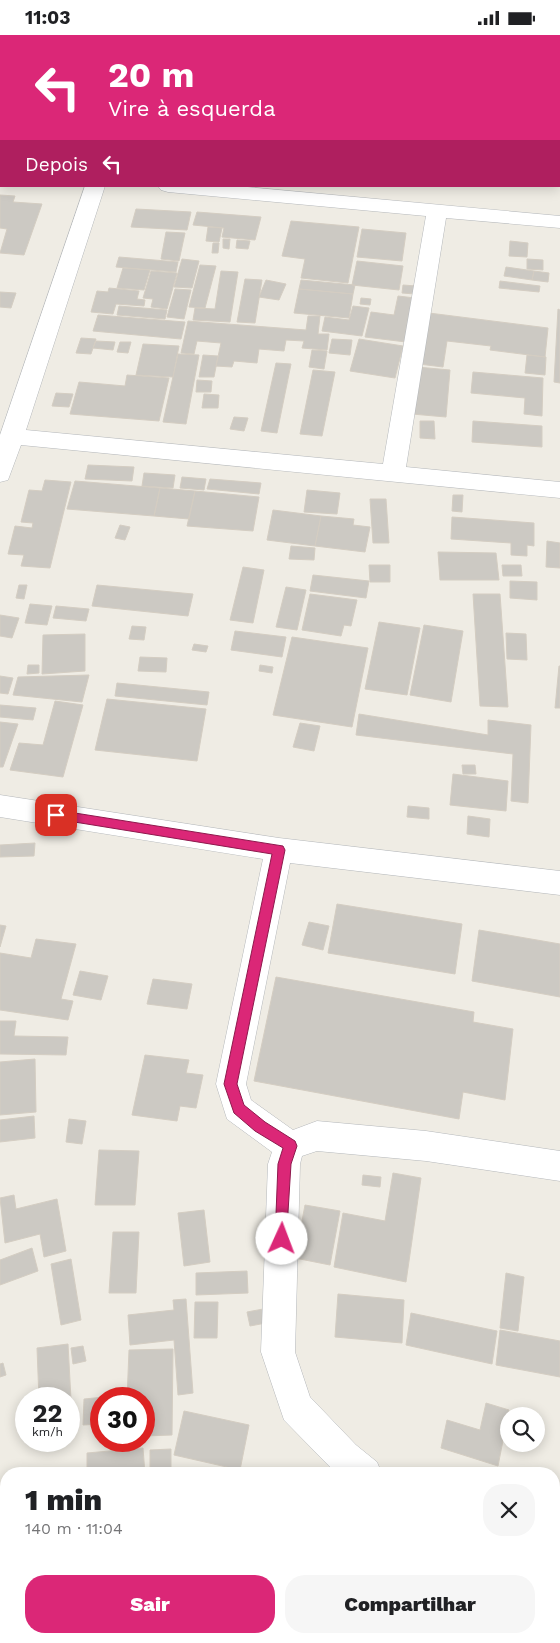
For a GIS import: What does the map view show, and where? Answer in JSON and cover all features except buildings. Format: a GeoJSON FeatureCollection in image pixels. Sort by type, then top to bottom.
{"type":"FeatureCollection","features":[{"type":"Feature","properties":{"kind":"street"},"geometry":{"type":"LineString","coordinates":[[0,474],[95,187]]}},
{"type":"Feature","properties":{"kind":"street"},"geometry":{"type":"LineString","coordinates":[[179,187],[560,222]]}},
{"type":"Feature","properties":{"kind":"street"},"geometry":{"type":"LineString","coordinates":[[393,473],[437,211]]}},
{"type":"Feature","properties":{"kind":"street"},"geometry":{"type":"LineString","coordinates":[[11,436],[560,490]]}},
{"type":"Feature","properties":{"kind":"street"},"geometry":{"type":"LineString","coordinates":[[0,806],[279,850],[560,883]]}},
{"type":"Feature","properties":{"kind":"street"},"geometry":{"type":"LineString","coordinates":[[279,850],[230,1084],[238,1109],[260,1127],[290,1146]]}},
{"type":"Feature","properties":{"kind":"street"},"geometry":{"type":"LineString","coordinates":[[290,1146],[317,1136],[426,1147],[560,1166]]}},
{"type":"Feature","properties":{"kind":"street"},"geometry":{"type":"LineString","coordinates":[[290,1146],[284,1164],[278,1352],[296,1408],[356,1467]]}},
{"type":"Feature","properties":{"kind":"route"},"geometry":{"type":"LineString","coordinates":[[56,815],[279,850],[230,1084],[238,1109],[260,1127],[290,1146],[284,1164],[282,1239]]}}]}
